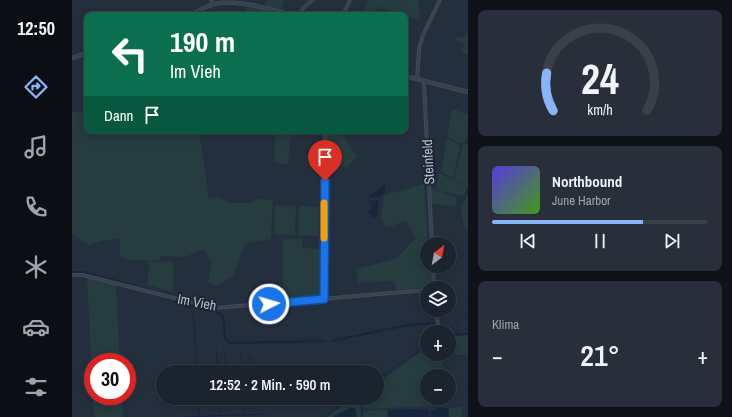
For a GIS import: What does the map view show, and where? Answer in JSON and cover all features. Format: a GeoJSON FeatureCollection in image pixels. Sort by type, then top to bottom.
{"type":"FeatureCollection","features":[{"type":"Feature","properties":{"kind":"street"},"geometry":{"type":"LineString","coordinates":[[211,0],[213,4]]}},
{"type":"Feature","properties":{"kind":"street"},"geometry":{"type":"LineString","coordinates":[[301,12],[304,7],[313,0]]}},
{"type":"Feature","properties":{"kind":"street"},"geometry":{"type":"LineString","coordinates":[[344,12],[350,0]]}},
{"type":"Feature","properties":{"kind":"street"},"geometry":{"type":"LineString","coordinates":[[417,79],[423,35],[440,0]]}},
{"type":"Feature","properties":{"kind":"street"},"geometry":{"type":"LineString","coordinates":[[196,12],[213,4],[224,2],[279,12]]}},
{"type":"Feature","properties":{"kind":"street"},"geometry":{"type":"LineString","coordinates":[[72,58],[84,54]]}},
{"type":"Feature","properties":{"kind":"street"},"geometry":{"type":"LineString","coordinates":[[408,77],[468,92]]}},
{"type":"Feature","properties":{"kind":"street","name":"Steinfeld"},"geometry":{"type":"LineString","coordinates":[[424,81],[432,237]]}},
{"type":"Feature","properties":{"kind":"street"},"geometry":{"type":"LineString","coordinates":[[324,299],[325,134]]}},
{"type":"Feature","properties":{"kind":"street","name":"Im Vieh"},"geometry":{"type":"LineString","coordinates":[[72,275],[83,275],[215,308],[420,291]]}},
{"type":"Feature","properties":{"kind":"green space"},"geometry":{"type":"Polygon","coordinates":[[[266,0],[284,0],[282,10],[265,6],[266,0]]]}},
{"type":"Feature","properties":{"kind":"green space"},"geometry":{"type":"Polygon","coordinates":[[[368,0],[418,0],[419,20],[408,17],[408,12],[393,12],[377,7],[375,12],[363,12],[368,0]]]}},
{"type":"Feature","properties":{"kind":"green space"},"geometry":{"type":"Polygon","coordinates":[[[247,6],[272,12],[244,12],[247,6]]]}},
{"type":"Feature","properties":{"kind":"green space"},"geometry":{"type":"Polygon","coordinates":[[[467,34],[468,54],[463,53],[461,50],[464,48],[464,44],[455,40],[457,37],[464,37],[467,34]]]}},
{"type":"Feature","properties":{"kind":"green space"},"geometry":{"type":"Polygon","coordinates":[[[452,109],[468,114],[468,130],[465,143],[458,143],[447,136],[452,109]]]}},
{"type":"Feature","properties":{"kind":"green space"},"geometry":{"type":"Polygon","coordinates":[[[84,111],[84,134],[199,134],[209,198],[220,197],[228,203],[253,203],[257,199],[273,200],[271,239],[245,244],[233,275],[218,286],[208,282],[212,264],[204,249],[186,257],[161,256],[159,261],[130,260],[120,256],[120,239],[101,241],[88,245],[72,234],[72,112],[84,111]]]}},
{"type":"Feature","properties":{"kind":"green space"},"geometry":{"type":"Polygon","coordinates":[[[275,134],[294,134],[290,140],[288,165],[274,162],[275,134]]]}},
{"type":"Feature","properties":{"kind":"green space"},"geometry":{"type":"Polygon","coordinates":[[[326,134],[342,134],[357,157],[346,168],[342,165],[326,141],[326,134]]]}},
{"type":"Feature","properties":{"kind":"green space"},"geometry":{"type":"Polygon","coordinates":[[[447,138],[460,146],[453,179],[441,172],[447,138]]]}},
{"type":"Feature","properties":{"kind":"green space"},"geometry":{"type":"Polygon","coordinates":[[[463,144],[468,145],[468,188],[454,180],[463,144]]]}},
{"type":"Feature","properties":{"kind":"green space"},"geometry":{"type":"Polygon","coordinates":[[[439,173],[467,188],[463,196],[436,190],[439,173]]]}},
{"type":"Feature","properties":{"kind":"green space"},"geometry":{"type":"Polygon","coordinates":[[[424,184],[428,237],[420,237],[420,273],[430,273],[431,281],[420,281],[420,288],[397,290],[394,281],[358,283],[356,269],[396,259],[416,238],[406,221],[386,228],[381,217],[384,195],[424,184]]]}},
{"type":"Feature","properties":{"kind":"green space"},"geometry":{"type":"Polygon","coordinates":[[[431,189],[457,197],[455,206],[432,204],[431,189]]]}},
{"type":"Feature","properties":{"kind":"green space"},"geometry":{"type":"Polygon","coordinates":[[[468,196],[468,228],[465,228],[461,211],[468,196]]]}},
{"type":"Feature","properties":{"kind":"green space"},"geometry":{"type":"Polygon","coordinates":[[[275,205],[296,206],[295,235],[274,234],[275,205]]]}},
{"type":"Feature","properties":{"kind":"green space"},"geometry":{"type":"Polygon","coordinates":[[[299,206],[319,207],[318,236],[298,235],[299,206]]]}},
{"type":"Feature","properties":{"kind":"green space"},"geometry":{"type":"Polygon","coordinates":[[[283,239],[302,239],[302,248],[323,249],[323,296],[302,299],[301,292],[301,299],[283,300],[283,239]]]}},
{"type":"Feature","properties":{"kind":"green space"},"geometry":{"type":"Polygon","coordinates":[[[150,262],[174,262],[173,292],[147,285],[150,262]]]}},
{"type":"Feature","properties":{"kind":"green space"},"geometry":{"type":"Polygon","coordinates":[[[87,278],[116,285],[120,353],[91,353],[87,278]]]}},
{"type":"Feature","properties":{"kind":"green space"},"geometry":{"type":"Polygon","coordinates":[[[468,334],[468,355],[456,355],[456,335],[468,334]]]}},
{"type":"Feature","properties":{"kind":"green space"},"geometry":{"type":"Polygon","coordinates":[[[420,352],[420,361],[442,361],[443,369],[420,369],[420,405],[448,405],[364,409],[364,405],[384,405],[384,379],[420,352]]]}},
{"type":"Feature","properties":{"kind":"green space"},"geometry":{"type":"Polygon","coordinates":[[[93,405],[122,405],[123,417],[94,417],[93,405]]]}},
{"type":"Feature","properties":{"kind":"green space"},"geometry":{"type":"Polygon","coordinates":[[[343,405],[361,405],[361,417],[327,417],[343,405]]]}},
{"type":"Feature","properties":{"kind":"green space"},"geometry":{"type":"Polygon","coordinates":[[[463,406],[461,417],[449,417],[449,409],[463,406]]]}},
{"type":"Feature","properties":{"kind":"green space"},"geometry":{"type":"Polygon","coordinates":[[[387,410],[388,417],[363,417],[363,411],[387,410]]]}},
{"type":"Feature","properties":{"kind":"water"},"geometry":{"type":"Polygon","coordinates":[[[383,184],[385,185],[385,192],[382,196],[368,198],[378,190],[383,184]]]}},
{"type":"Feature","properties":{"kind":"water"},"geometry":{"type":"Polygon","coordinates":[[[378,200],[378,216],[372,218],[368,211],[372,208],[369,201],[378,200]]]}},
{"type":"Feature","properties":{"kind":"water"},"geometry":{"type":"Polygon","coordinates":[[[351,407],[355,409],[357,417],[333,417],[346,410],[351,407]]]}},
{"type":"Feature","properties":{"kind":"water"},"geometry":{"type":"Polygon","coordinates":[[[438,408],[448,408],[449,417],[431,417],[431,411],[438,408]]]}},
{"type":"Feature","properties":{"kind":"water"},"geometry":{"type":"Polygon","coordinates":[[[388,410],[428,410],[430,417],[388,417],[388,410]]]}},
{"type":"Feature","properties":{"kind":"waterway"},"geometry":{"type":"LineString","coordinates":[[72,272],[83,272],[173,296]]}},
{"type":"Feature","properties":{"kind":"waterway"},"geometry":{"type":"LineString","coordinates":[[175,300],[176,302],[192,306]]}},
{"type":"Feature","properties":{"kind":"waterway"},"geometry":{"type":"LineString","coordinates":[[194,307],[214,311],[223,316],[225,338],[230,343],[325,341]]}},
{"type":"Feature","properties":{"kind":"waterway"},"geometry":{"type":"LineString","coordinates":[[193,309],[197,365]]}},
{"type":"Feature","properties":{"kind":"waterway"},"geometry":{"type":"LineString","coordinates":[[454,325],[468,315]]}},
{"type":"Feature","properties":{"kind":"waterway"},"geometry":{"type":"LineString","coordinates":[[331,341],[408,325],[436,323]]}},
{"type":"Feature","properties":{"kind":"waterway"},"geometry":{"type":"LineString","coordinates":[[456,335],[468,334]]}},
{"type":"Feature","properties":{"kind":"waterway"},"geometry":{"type":"LineString","coordinates":[[216,348],[217,365]]}},
{"type":"Feature","properties":{"kind":"waterway"},"geometry":{"type":"LineString","coordinates":[[384,375],[420,350]]}},
{"type":"Feature","properties":{"kind":"waterway"},"geometry":{"type":"LineString","coordinates":[[241,352],[242,365]]}},
{"type":"Feature","properties":{"kind":"waterway"},"geometry":{"type":"LineString","coordinates":[[225,354],[226,365]]}},
{"type":"Feature","properties":{"kind":"waterway"},"geometry":{"type":"LineString","coordinates":[[250,355],[251,365]]}},
{"type":"Feature","properties":{"kind":"waterway"},"geometry":{"type":"LineString","coordinates":[[198,405],[199,414]]}},
{"type":"Feature","properties":{"kind":"waterway"},"geometry":{"type":"LineString","coordinates":[[220,405],[221,412]]}},
{"type":"Feature","properties":{"kind":"waterway"},"geometry":{"type":"LineString","coordinates":[[229,405],[229,410]]}},
{"type":"Feature","properties":{"kind":"waterway"},"geometry":{"type":"LineString","coordinates":[[245,405],[245,411]]}},
{"type":"Feature","properties":{"kind":"waterway"},"geometry":{"type":"LineString","coordinates":[[254,405],[254,409]]}},
{"type":"Feature","properties":{"kind":"waterway"},"geometry":{"type":"LineString","coordinates":[[325,417],[341,405]]}},
{"type":"Feature","properties":{"kind":"waterway"},"geometry":{"type":"LineString","coordinates":[[362,405],[362,417]]}},
{"type":"Feature","properties":{"kind":"waterway"},"geometry":{"type":"LineString","coordinates":[[186,417],[265,414]]}},
{"type":"Feature","properties":{"kind":"slow traffic"},"geometry":{"type":"LineString","coordinates":[[324,203],[324,238]]}},
{"type":"Feature","properties":{"kind":"route"},"geometry":{"type":"LineString","coordinates":[[269,304],[324,299],[325,181]]}}]}
